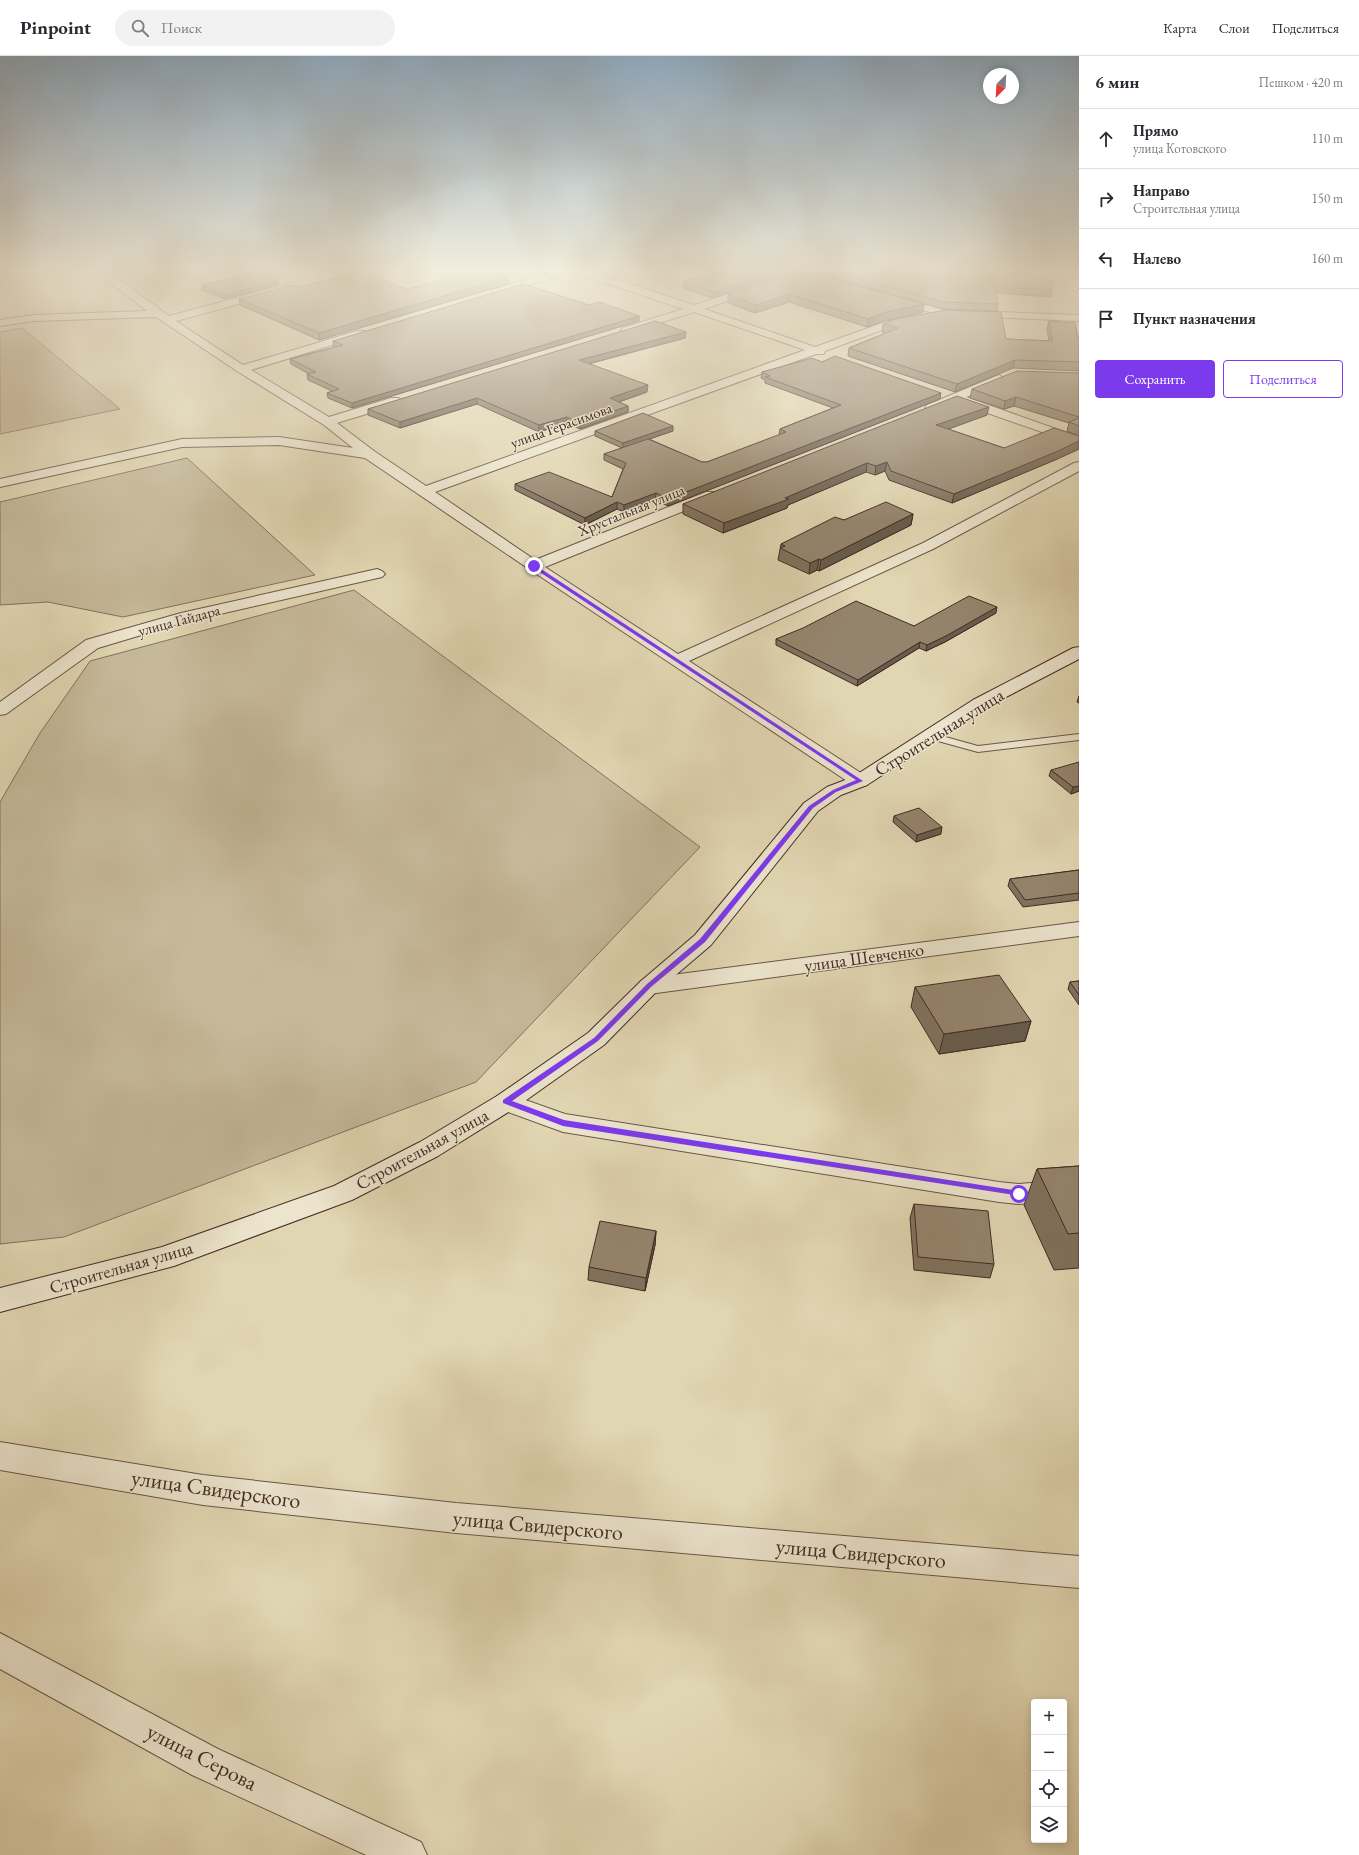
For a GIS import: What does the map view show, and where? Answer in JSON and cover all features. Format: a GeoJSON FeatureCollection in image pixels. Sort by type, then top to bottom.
{"type":"FeatureCollection","features":[{"type":"Feature","properties":{"kind":"street"},"geometry":{"type":"LineString","coordinates":[[215,352],[328,422],[369,454],[534,566],[860,781]]}},
{"type":"Feature","properties":{"kind":"street"},"geometry":{"type":"LineString","coordinates":[[241,369],[297,352]]}},
{"type":"Feature","properties":{"kind":"street","name":"улица Герасимова"},"geometry":{"type":"LineString","coordinates":[[425,492],[810,352]]}},
{"type":"Feature","properties":{"kind":"street"},"geometry":{"type":"LineString","coordinates":[[820,352],[830,356]]}},
{"type":"Feature","properties":{"kind":"street"},"geometry":{"type":"LineString","coordinates":[[919,413],[1013,374]]}},
{"type":"Feature","properties":{"kind":"street"},"geometry":{"type":"LineString","coordinates":[[941,393],[1079,441]]}},
{"type":"Feature","properties":{"kind":"street"},"geometry":{"type":"LineString","coordinates":[[328,422],[403,399]]}},
{"type":"Feature","properties":{"kind":"street"},"geometry":{"type":"LineString","coordinates":[[0,483],[182,443],[279,441],[369,454]]}},
{"type":"Feature","properties":{"kind":"street"},"geometry":{"type":"LineString","coordinates":[[678,660],[928,546],[1079,466]]}},
{"type":"Feature","properties":{"kind":"street","name":"Хрустальная улица"},"geometry":{"type":"LineString","coordinates":[[534,566],[726,489]]}},
{"type":"Feature","properties":{"kind":"street","name":"улица Гайдара"},"geometry":{"type":"LineString","coordinates":[[0,710],[92,644],[181,618],[377,574]]}},
{"type":"Feature","properties":{"kind":"street","name":"Строительная улица"},"geometry":{"type":"LineString","coordinates":[[0,1300],[164,1258],[343,1193],[429,1149],[506,1102],[596,1039],[649,986],[703,940],[811,807],[834,791],[860,781],[979,704],[1079,652]]}},
{"type":"Feature","properties":{"kind":"street","name":"улица Шевченко"},"geometry":{"type":"LineString","coordinates":[[649,986],[1079,929]]}},
{"type":"Feature","properties":{"kind":"street"},"geometry":{"type":"LineString","coordinates":[[506,1102],[563,1123],[999,1192],[1019,1194],[1079,1189]]}},
{"type":"Feature","properties":{"kind":"street","name":"улица Свидерского"},"geometry":{"type":"LineString","coordinates":[[0,1456],[203,1490],[456,1518],[1079,1572]]}},
{"type":"Feature","properties":{"kind":"street","name":"улица Серова"},"geometry":{"type":"LineString","coordinates":[[0,1650],[205,1762],[408,1855]]}},
{"type":"Feature","properties":{"kind":"lane"},"geometry":{"type":"LineString","coordinates":[[931,736],[978,750],[1079,737]]}},
{"type":"Feature","properties":{"kind":"shaded area"},"geometry":{"type":"Polygon","coordinates":[[[0,352],[51,352],[120,409],[0,434],[0,352]]]}},
{"type":"Feature","properties":{"kind":"shaded area"},"geometry":{"type":"Polygon","coordinates":[[[187,458],[315,575],[123,617],[48,602],[0,605],[0,502],[187,458]]]}},
{"type":"Feature","properties":{"kind":"shaded area"},"geometry":{"type":"Polygon","coordinates":[[[354,590],[700,847],[476,1082],[64,1237],[0,1244],[0,802],[40,733],[90,661],[354,590]]]}},
{"type":"Feature","properties":{"kind":"building"},"geometry":{"type":"Polygon","coordinates":[[[317,352],[520,352],[352,403],[327,393],[339,389],[307,374],[316,372],[290,359],[317,352]]]}},
{"type":"Feature","properties":{"kind":"building"},"geometry":{"type":"Polygon","coordinates":[[[554,352],[610,352],[579,360],[648,385],[610,398],[628,406],[580,423],[567,417],[539,425],[477,398],[400,422],[368,409],[554,352]]]}},
{"type":"Feature","properties":{"kind":"building"},"geometry":{"type":"Polygon","coordinates":[[[861,352],[1079,352],[1079,362],[1015,360],[957,384],[861,352]]]}},
{"type":"Feature","properties":{"kind":"building"},"geometry":{"type":"Polygon","coordinates":[[[835,356],[941,393],[668,499],[656,493],[624,505],[617,502],[585,518],[515,484],[549,472],[612,497],[626,463],[604,454],[648,439],[702,462],[707,462],[786,432],[780,429],[841,405],[765,377],[770,376],[762,372],[812,358],[822,362],[835,356]]]}},
{"type":"Feature","properties":{"kind":"building"},"geometry":{"type":"Polygon","coordinates":[[[1017,371],[1079,373],[1079,417],[1016,397],[1005,401],[972,389],[1017,371]]]}},
{"type":"Feature","properties":{"kind":"building"},"geometry":{"type":"Polygon","coordinates":[[[957,396],[989,407],[936,425],[1004,448],[1054,428],[1079,436],[1079,441],[954,494],[891,471],[887,462],[876,466],[867,463],[785,498],[789,499],[724,523],[683,504],[957,396]]]}},
{"type":"Feature","properties":{"kind":"building"},"geometry":{"type":"Polygon","coordinates":[[[643,413],[673,426],[623,443],[595,431],[643,413]]]}},
{"type":"Feature","properties":{"kind":"building"},"geometry":{"type":"Polygon","coordinates":[[[1079,418],[1079,426],[1069,422],[1079,418]]]}},
{"type":"Feature","properties":{"kind":"building"},"geometry":{"type":"Polygon","coordinates":[[[886,502],[913,514],[821,560],[819,559],[810,563],[780,548],[785,546],[781,544],[835,517],[844,520],[886,502]]]}},
{"type":"Feature","properties":{"kind":"building"},"geometry":{"type":"Polygon","coordinates":[[[969,596],[997,607],[927,645],[920,642],[858,680],[776,639],[803,628],[856,601],[914,626],[969,596]]]}},
{"type":"Feature","properties":{"kind":"building"},"geometry":{"type":"Polygon","coordinates":[[[1079,762],[1079,786],[1073,787],[1051,770],[1079,762]]]}},
{"type":"Feature","properties":{"kind":"building"},"geometry":{"type":"Polygon","coordinates":[[[919,808],[942,827],[917,835],[894,816],[919,808]]]}},
{"type":"Feature","properties":{"kind":"building"},"geometry":{"type":"Polygon","coordinates":[[[1079,870],[1079,893],[1025,900],[1010,879],[1079,870]]]}},
{"type":"Feature","properties":{"kind":"building"},"geometry":{"type":"Polygon","coordinates":[[[999,975],[1031,1021],[944,1034],[915,987],[999,975]]]}},
{"type":"Feature","properties":{"kind":"building"},"geometry":{"type":"Polygon","coordinates":[[[1079,981],[1079,995],[1070,982],[1079,981]]]}},
{"type":"Feature","properties":{"kind":"building"},"geometry":{"type":"Polygon","coordinates":[[[1079,1166],[1079,1233],[1068,1234],[1037,1169],[1079,1166]]]}},
{"type":"Feature","properties":{"kind":"building"},"geometry":{"type":"Polygon","coordinates":[[[914,1204],[988,1211],[994,1264],[918,1257],[914,1204]]]}},
{"type":"Feature","properties":{"kind":"building"},"geometry":{"type":"Polygon","coordinates":[[[600,1221],[656,1231],[646,1278],[589,1267],[600,1221]]]}},
{"type":"Feature","properties":{"kind":"route"},"geometry":{"type":"LineString","coordinates":[[534,566],[860,781],[834,791],[811,807],[703,940],[649,986],[596,1039],[506,1102],[563,1123],[1019,1194]]}}]}
